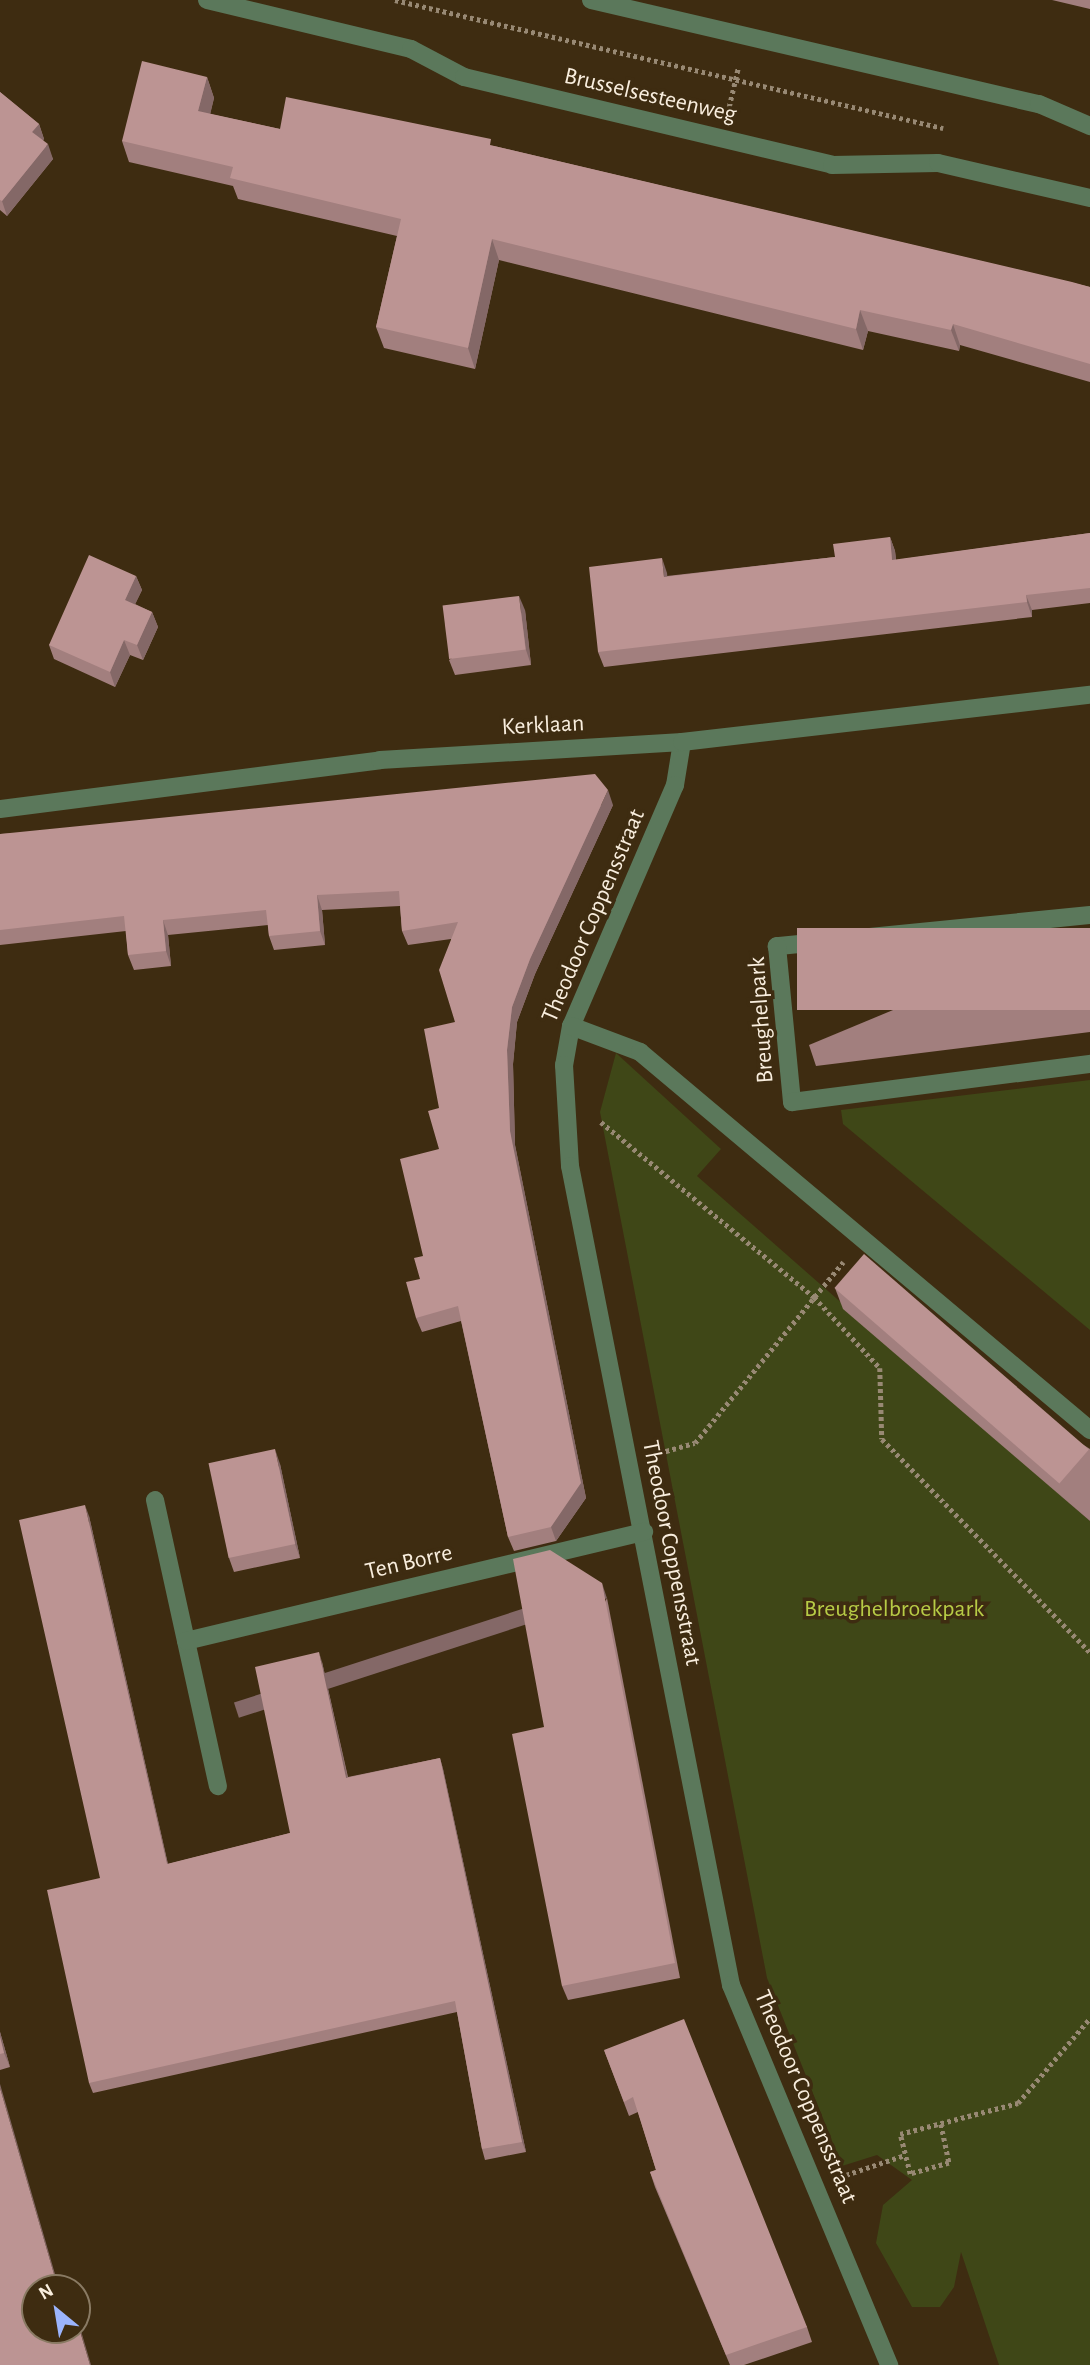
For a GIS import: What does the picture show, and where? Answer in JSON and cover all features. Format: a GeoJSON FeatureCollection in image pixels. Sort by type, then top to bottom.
{"type":"FeatureCollection","features":[{"type":"Feature","properties":{"kind":"street","name":"Brusselsesteenweg"},"geometry":{"type":"LineString","coordinates":[[207,0],[411,49],[464,77],[832,165],[937,163],[1090,198]]}},
{"type":"Feature","properties":{"kind":"street"},"geometry":{"type":"LineString","coordinates":[[591,0],[1039,104],[1090,126]]}},
{"type":"Feature","properties":{"kind":"street","name":"Kerklaan"},"geometry":{"type":"LineString","coordinates":[[0,809],[380,760],[682,742],[1090,695]]}},
{"type":"Feature","properties":{"kind":"street","name":"Theodoor Coppensstraat"},"geometry":{"type":"LineString","coordinates":[[682,742],[676,785],[571,1026],[565,1092],[570,1166],[731,1985],[889,2365]]}},
{"type":"Feature","properties":{"kind":"street","name":"Breughelpark"},"geometry":{"type":"LineString","coordinates":[[1090,915],[778,946],[792,1102],[1090,1064]]}},
{"type":"Feature","properties":{"kind":"street"},"geometry":{"type":"LineString","coordinates":[[571,1026],[640,1052],[1088,1426]]}},
{"type":"Feature","properties":{"kind":"street"},"geometry":{"type":"LineString","coordinates":[[155,1500],[218,1786]]}},
{"type":"Feature","properties":{"kind":"street","name":"Ten Borre"},"geometry":{"type":"LineString","coordinates":[[186,1641],[644,1532]]}},
{"type":"Feature","properties":{"kind":"path"},"geometry":{"type":"LineString","coordinates":[[396,0],[948,129]]}},
{"type":"Feature","properties":{"kind":"path"},"geometry":{"type":"LineString","coordinates":[[722,138],[742,55]]}},
{"type":"Feature","properties":{"kind":"path"},"geometry":{"type":"LineString","coordinates":[[565,1092],[814,1297],[880,1368],[882,1439],[1090,1652]]}},
{"type":"Feature","properties":{"kind":"path"},"geometry":{"type":"LineString","coordinates":[[628,1461],[695,1443],[862,1238]]}},
{"type":"Feature","properties":{"kind":"path"},"geometry":{"type":"LineString","coordinates":[[941,2124],[949,2163],[910,2174],[900,2134],[1018,2104],[1090,2018]]}},
{"type":"Feature","properties":{"kind":"path"},"geometry":{"type":"LineString","coordinates":[[816,2185],[905,2155]]}},
{"type":"Feature","properties":{"kind":"green space","name":"Breughelbroekpark"},"geometry":{"type":"Polygon","coordinates":[[[616,1053],[721,1149],[697,1176],[1090,1521],[1090,2365],[999,2365],[961,2252],[954,2287],[940,2307],[912,2307],[876,2243],[883,2205],[912,2180],[877,2155],[842,2166],[767,1978],[600,1112],[616,1053]]]}},
{"type":"Feature","properties":{"kind":"green space"},"geometry":{"type":"Polygon","coordinates":[[[1090,1080],[1090,1330],[843,1124],[841,1110],[1090,1080]]]}},
{"type":"Feature","properties":{"kind":"building"},"geometry":{"type":"Polygon","coordinates":[[[142,61],[207,77],[198,111],[280,129],[286,97],[491,139],[490,145],[1090,287],[1090,364],[953,324],[951,330],[860,310],[856,329],[492,239],[468,348],[376,327],[401,219],[230,178],[233,167],[122,141],[142,61]]]}},
{"type":"Feature","properties":{"kind":"building"},"geometry":{"type":"Polygon","coordinates":[[[0,92],[39,124],[32,132],[48,144],[2,201],[0,200],[0,92]]]}},
{"type":"Feature","properties":{"kind":"building"},"geometry":{"type":"Polygon","coordinates":[[[1090,533],[1090,588],[1026,595],[1027,602],[598,652],[589,567],[662,558],[664,577],[835,557],[833,544],[890,537],[892,560],[1090,533]]]}},
{"type":"Feature","properties":{"kind":"building"},"geometry":{"type":"Polygon","coordinates":[[[89,555],[136,576],[125,600],[152,612],[137,645],[124,640],[110,672],[49,645],[89,555]]]}},
{"type":"Feature","properties":{"kind":"building"},"geometry":{"type":"Polygon","coordinates":[[[519,596],[526,650],[449,659],[443,605],[519,596]]]}},
{"type":"Feature","properties":{"kind":"building"},"geometry":{"type":"Polygon","coordinates":[[[595,774],[608,790],[530,959],[512,1007],[507,1050],[510,1131],[581,1483],[551,1527],[508,1537],[458,1306],[416,1318],[406,1282],[420,1279],[414,1258],[423,1256],[400,1159],[439,1149],[428,1111],[439,1108],[424,1029],[455,1022],[439,970],[458,922],[402,931],[399,891],[317,895],[320,931],[269,936],[266,910],[163,920],[166,951],[128,955],[124,916],[0,930],[0,834],[595,774]]]}},
{"type":"Feature","properties":{"kind":"building"},"geometry":{"type":"Polygon","coordinates":[[[797,928],[1090,928],[1090,1010],[797,1010],[797,928]]]}},
{"type":"Feature","properties":{"kind":"building"},"geometry":{"type":"Polygon","coordinates":[[[864,1254],[1089,1450],[1059,1483],[834,1288],[864,1254]]]}},
{"type":"Feature","properties":{"kind":"building"},"geometry":{"type":"Polygon","coordinates":[[[275,1449],[295,1544],[229,1558],[208,1463],[275,1449]]]}},
{"type":"Feature","properties":{"kind":"building"},"geometry":{"type":"Polygon","coordinates":[[[85,1505],[167,1864],[290,1833],[255,1667],[319,1652],[346,1778],[440,1758],[522,2142],[482,2149],[455,2001],[89,2083],[47,1890],[100,1878],[19,1520],[85,1505]]]}},
{"type":"Feature","properties":{"kind":"building"},"geometry":{"type":"Polygon","coordinates":[[[550,1550],[602,1583],[675,1963],[562,1986],[512,1734],[544,1727],[513,1559],[550,1550]]]}},
{"type":"Feature","properties":{"kind":"building"},"geometry":{"type":"Polygon","coordinates":[[[684,2019],[807,2327],[726,2355],[650,2172],[656,2170],[633,2097],[624,2102],[604,2050],[684,2019]]]}},
{"type":"Feature","properties":{"kind":"building"},"geometry":{"type":"Polygon","coordinates":[[[0,2037],[4,2053],[0,2054],[0,2037]]]}},
{"type":"Feature","properties":{"kind":"building"},"geometry":{"type":"Polygon","coordinates":[[[0,2088],[54,2274],[21,2274],[21,2344],[84,2344],[90,2365],[0,2365],[0,2088]]]}}]}
